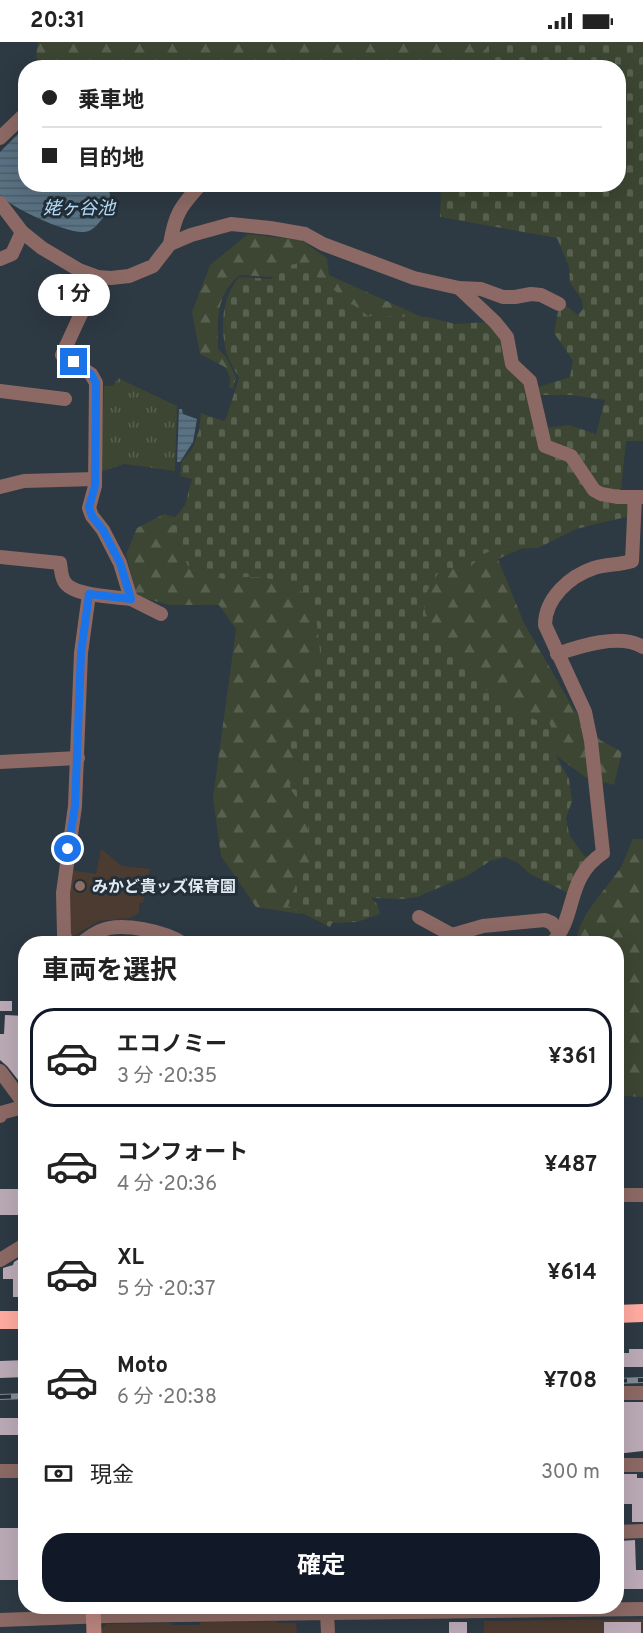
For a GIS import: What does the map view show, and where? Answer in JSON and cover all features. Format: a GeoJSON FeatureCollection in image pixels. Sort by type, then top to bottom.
{"type":"FeatureCollection","features":[{"type":"Feature","properties":{"kind":"highway"},"geometry":{"type":"LineString","coordinates":[[624,1314],[643,1313]]}},
{"type":"Feature","properties":{"kind":"highway"},"geometry":{"type":"LineString","coordinates":[[0,1320],[18,1320]]}},
{"type":"Feature","properties":{"kind":"main road"},"geometry":{"type":"LineString","coordinates":[[93,1614],[94,1633]]}},
{"type":"Feature","properties":{"kind":"street"},"geometry":{"type":"LineString","coordinates":[[0,138],[18,121]]}},
{"type":"Feature","properties":{"kind":"street"},"geometry":{"type":"LineString","coordinates":[[171,244],[174,223],[179,210],[194,192]]}},
{"type":"Feature","properties":{"kind":"street"},"geometry":{"type":"LineString","coordinates":[[0,203],[22,232],[42,248],[79,270],[98,277],[111,279],[129,276],[153,266],[171,244],[191,235],[231,224],[305,234],[323,244],[414,278],[459,288],[481,288],[503,297],[541,295],[560,304]]}},
{"type":"Feature","properties":{"kind":"street"},"geometry":{"type":"LineString","coordinates":[[0,259],[12,255],[22,232]]}},
{"type":"Feature","properties":{"kind":"street"},"geometry":{"type":"LineString","coordinates":[[98,277],[62,355],[91,374],[96,383],[95,479],[89,507],[120,563],[131,599]]}},
{"type":"Feature","properties":{"kind":"street"},"geometry":{"type":"LineString","coordinates":[[459,288],[495,322],[507,337],[512,364],[530,381],[545,446],[571,456],[594,490],[601,494],[639,497],[632,561],[594,568],[578,575],[551,601],[545,615],[545,626],[585,711],[591,741],[603,853],[588,864],[577,882],[556,936]]}},
{"type":"Feature","properties":{"kind":"street"},"geometry":{"type":"LineString","coordinates":[[0,391],[65,399]]}},
{"type":"Feature","properties":{"kind":"street"},"geometry":{"type":"LineString","coordinates":[[0,486],[24,481],[95,479]]}},
{"type":"Feature","properties":{"kind":"street"},"geometry":{"type":"LineString","coordinates":[[0,557],[60,563],[64,583],[74,590],[131,599],[161,614]]}},
{"type":"Feature","properties":{"kind":"street"},"geometry":{"type":"LineString","coordinates":[[65,936],[63,893],[75,806],[81,653],[89,594]]}},
{"type":"Feature","properties":{"kind":"street"},"geometry":{"type":"LineString","coordinates":[[557,654],[587,644],[621,641],[643,647]]}},
{"type":"Feature","properties":{"kind":"street"},"geometry":{"type":"LineString","coordinates":[[0,762],[78,758]]}},
{"type":"Feature","properties":{"kind":"street"},"geometry":{"type":"LineString","coordinates":[[419,917],[451,936]]}},
{"type":"Feature","properties":{"kind":"street"},"geometry":{"type":"LineString","coordinates":[[462,936],[483,926],[545,920],[552,923],[555,936]]}},
{"type":"Feature","properties":{"kind":"street"},"geometry":{"type":"LineString","coordinates":[[91,936],[100,930],[110,928],[151,929],[166,936]]}},
{"type":"Feature","properties":{"kind":"street"},"geometry":{"type":"LineString","coordinates":[[0,1071],[18,1095]]}},
{"type":"Feature","properties":{"kind":"street"},"geometry":{"type":"LineString","coordinates":[[0,1116],[1,1113],[18,1108]]}},
{"type":"Feature","properties":{"kind":"street"},"geometry":{"type":"LineString","coordinates":[[624,1195],[643,1195]]}},
{"type":"Feature","properties":{"kind":"street"},"geometry":{"type":"LineString","coordinates":[[0,1260],[18,1249]]}},
{"type":"Feature","properties":{"kind":"street"},"geometry":{"type":"LineString","coordinates":[[624,1393],[643,1393]]}},
{"type":"Feature","properties":{"kind":"street"},"geometry":{"type":"LineString","coordinates":[[624,1465],[643,1465]]}},
{"type":"Feature","properties":{"kind":"street"},"geometry":{"type":"LineString","coordinates":[[0,1471],[18,1471]]}},
{"type":"Feature","properties":{"kind":"street"},"geometry":{"type":"LineString","coordinates":[[624,1532],[643,1532]]}},
{"type":"Feature","properties":{"kind":"street"},"geometry":{"type":"LineString","coordinates":[[624,1609],[643,1609]]}},
{"type":"Feature","properties":{"kind":"street"},"geometry":{"type":"LineString","coordinates":[[0,1620],[70,1614]]}},
{"type":"Feature","properties":{"kind":"street"},"geometry":{"type":"LineString","coordinates":[[327,1614],[328,1633]]}},
{"type":"Feature","properties":{"kind":"shaded area"},"geometry":{"type":"Polygon","coordinates":[[[101,849],[122,866],[150,869],[143,903],[139,903],[139,913],[130,918],[99,921],[70,936],[67,924],[70,870],[96,874],[101,849]]]}},
{"type":"Feature","properties":{"kind":"shaded area"},"geometry":{"type":"Polygon","coordinates":[[[643,1619],[643,1633],[484,1633],[484,1621],[643,1619]]]}},
{"type":"Feature","properties":{"kind":"shaded area"},"geometry":{"type":"Polygon","coordinates":[[[277,1621],[277,1623],[296,1623],[297,1633],[99,1633],[106,1624],[199,1625],[201,1622],[277,1621]]]}},
{"type":"Feature","properties":{"kind":"green space"},"geometry":{"type":"Polygon","coordinates":[[[38,42],[643,42],[626,139],[626,60],[39,60],[36,57],[38,42]]]}},
{"type":"Feature","properties":{"kind":"green space"},"geometry":{"type":"Polygon","coordinates":[[[491,42],[643,42],[643,441],[626,441],[621,491],[598,488],[549,446],[545,428],[569,425],[596,434],[605,400],[571,395],[537,395],[535,388],[570,377],[573,361],[554,333],[560,301],[578,315],[583,309],[582,300],[570,283],[569,267],[557,238],[440,217],[441,192],[626,192],[626,60],[477,60],[491,42]]]}},
{"type":"Feature","properties":{"kind":"green space"},"geometry":{"type":"Polygon","coordinates":[[[248,234],[301,240],[327,258],[329,275],[422,317],[453,334],[548,537],[498,559],[524,623],[573,708],[600,740],[622,752],[614,785],[585,777],[546,748],[321,873],[301,914],[256,907],[221,856],[213,798],[236,629],[219,605],[169,605],[137,596],[126,554],[137,528],[164,514],[191,522],[293,272],[270,277],[240,275],[226,291],[220,309],[218,349],[226,357],[236,377],[233,389],[229,387],[230,377],[225,367],[200,354],[192,312],[210,265],[248,234]]]}},
{"type":"Feature","properties":{"kind":"green space"},"geometry":{"type":"Polygon","coordinates":[[[299,263],[368,316],[428,317],[455,324],[488,322],[500,335],[517,365],[530,398],[544,449],[567,457],[592,494],[631,500],[630,516],[576,529],[538,548],[494,550],[483,554],[471,566],[460,570],[445,567],[440,570],[424,600],[426,614],[441,639],[486,689],[513,711],[549,722],[553,732],[554,752],[569,779],[572,801],[566,818],[569,834],[584,856],[592,858],[568,893],[530,874],[518,863],[505,857],[490,861],[469,875],[417,897],[371,898],[377,904],[380,914],[357,922],[332,923],[330,927],[288,906],[298,879],[309,866],[308,815],[291,790],[290,784],[299,771],[288,745],[289,738],[293,736],[311,705],[315,669],[320,651],[315,607],[302,592],[286,582],[261,577],[223,579],[188,566],[171,532],[172,521],[185,505],[192,479],[180,476],[182,461],[192,449],[199,431],[201,413],[224,421],[239,378],[228,358],[223,331],[224,312],[233,285],[239,277],[271,279],[283,267],[299,263]]]}},
{"type":"Feature","properties":{"kind":"green space"},"geometry":{"type":"Polygon","coordinates":[[[118,378],[177,406],[175,471],[124,464],[103,471],[101,467],[104,386],[113,386],[118,378]]]}},
{"type":"Feature","properties":{"kind":"green space"},"geometry":{"type":"Polygon","coordinates":[[[633,839],[643,839],[643,1097],[624,1096],[624,936],[577,936],[581,923],[623,863],[633,839]]]}},
{"type":"Feature","properties":{"kind":"water","name":"姥ヶ谷池"},"geometry":{"type":"Polygon","coordinates":[[[18,134],[18,192],[109,192],[111,199],[109,209],[97,225],[84,232],[53,225],[27,213],[0,195],[0,152],[18,134]]]}},
{"type":"Feature","properties":{"kind":"water"},"geometry":{"type":"Polygon","coordinates":[[[179,409],[182,409],[183,414],[197,419],[193,442],[180,462],[177,462],[179,409]]]}},
{"type":"Feature","properties":{"kind":"building"},"geometry":{"type":"Polygon","coordinates":[[[0,1001],[12,1001],[12,1011],[0,1011],[0,1001]]]}},
{"type":"Feature","properties":{"kind":"building"},"geometry":{"type":"Polygon","coordinates":[[[5,1015],[18,1016],[18,1080],[0,1060],[0,1034],[4,1034],[5,1015]]]}},
{"type":"Feature","properties":{"kind":"building"},"geometry":{"type":"Polygon","coordinates":[[[0,1189],[18,1189],[18,1215],[0,1215],[0,1189]]]}},
{"type":"Feature","properties":{"kind":"building"},"geometry":{"type":"Polygon","coordinates":[[[18,1260],[18,1297],[13,1297],[13,1279],[3,1279],[3,1268],[13,1265],[18,1260]]]}},
{"type":"Feature","properties":{"kind":"building"},"geometry":{"type":"Polygon","coordinates":[[[629,1349],[643,1349],[643,1367],[624,1367],[624,1353],[629,1353],[629,1349]]]}},
{"type":"Feature","properties":{"kind":"building"},"geometry":{"type":"Polygon","coordinates":[[[18,1360],[18,1377],[0,1378],[0,1361],[18,1360]]]}},
{"type":"Feature","properties":{"kind":"building"},"geometry":{"type":"Polygon","coordinates":[[[624,1402],[643,1402],[643,1451],[624,1453],[624,1402]]]}},
{"type":"Feature","properties":{"kind":"building"},"geometry":{"type":"Polygon","coordinates":[[[0,1418],[18,1418],[18,1435],[0,1435],[0,1418]]]}},
{"type":"Feature","properties":{"kind":"building"},"geometry":{"type":"Polygon","coordinates":[[[624,1474],[637,1474],[637,1478],[643,1478],[643,1522],[632,1522],[632,1504],[624,1504],[624,1474]]]}},
{"type":"Feature","properties":{"kind":"building"},"geometry":{"type":"Polygon","coordinates":[[[0,1528],[18,1528],[18,1580],[0,1580],[0,1528]]]}},
{"type":"Feature","properties":{"kind":"building"},"geometry":{"type":"Polygon","coordinates":[[[635,1540],[636,1570],[643,1570],[643,1589],[624,1589],[624,1541],[635,1540]]]}},
{"type":"Feature","properties":{"kind":"building"},"geometry":{"type":"Polygon","coordinates":[[[449,1622],[467,1622],[467,1633],[449,1633],[449,1622]]]}},
{"type":"Feature","properties":{"kind":"building"},"geometry":{"type":"Polygon","coordinates":[[[604,1622],[641,1622],[641,1633],[604,1633],[604,1622]]]}},
{"type":"Feature","properties":{"kind":"railway"},"geometry":{"type":"LineString","coordinates":[[624,1381],[643,1380]]}},
{"type":"Feature","properties":{"kind":"railway"},"geometry":{"type":"LineString","coordinates":[[0,1397],[18,1396]]}},
{"type":"Feature","properties":{"kind":"place","name":"みかど貴ッズ保育園"},"geometry":{"type":"Point","coordinates":[80,886]}},
{"type":"Feature","properties":{"kind":"route"},"geometry":{"type":"LineString","coordinates":[[68,849],[75,806],[81,653],[89,594],[131,599],[114,549],[92,516],[89,507],[95,486],[96,383],[91,374],[74,362]]}}]}
